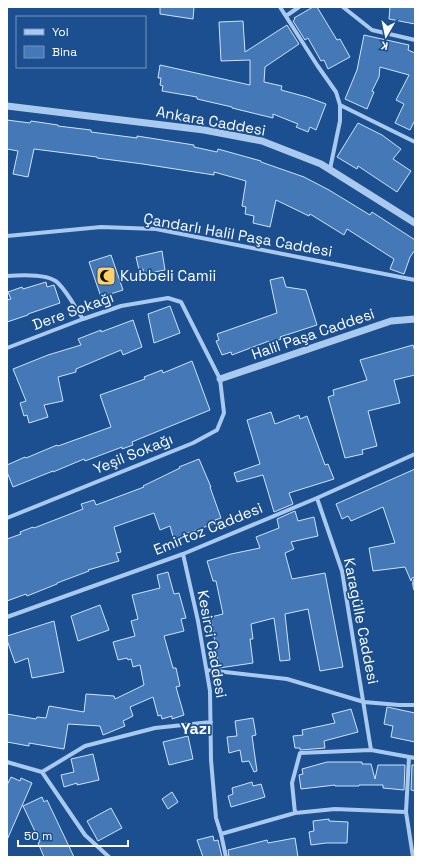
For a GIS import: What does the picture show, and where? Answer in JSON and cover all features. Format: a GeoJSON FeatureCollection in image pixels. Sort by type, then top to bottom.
{"type":"FeatureCollection","features":[{"type":"Feature","properties":{"kind":"street"},"geometry":{"type":"LineString","coordinates":[[280,7],[336,92],[340,105],[340,121],[330,169]]}},
{"type":"Feature","properties":{"kind":"street"},"geometry":{"type":"LineString","coordinates":[[286,16],[299,7]]}},
{"type":"Feature","properties":{"kind":"street"},"geometry":{"type":"LineString","coordinates":[[344,7],[372,30],[415,40]]}},
{"type":"Feature","properties":{"kind":"street"},"geometry":{"type":"LineString","coordinates":[[340,105],[415,142]]}},
{"type":"Feature","properties":{"kind":"street","name":"Ankara Caddesi"},"geometry":{"type":"LineString","coordinates":[[7,106],[204,130],[262,141],[321,164],[415,223]]}},
{"type":"Feature","properties":{"kind":"street","name":"Çandarlı Halil Paşa Caddesi"},"geometry":{"type":"LineString","coordinates":[[7,236],[101,227],[156,228],[415,280]]}},
{"type":"Feature","properties":{"kind":"street"},"geometry":{"type":"LineString","coordinates":[[7,276],[40,276],[57,282],[68,295],[83,319]]}},
{"type":"Feature","properties":{"kind":"street","name":"Dere Sokağı"},"geometry":{"type":"LineString","coordinates":[[7,348],[122,306],[168,298],[181,302],[220,379]]}},
{"type":"Feature","properties":{"kind":"street","name":"Halil Paşa Caddesi"},"geometry":{"type":"LineString","coordinates":[[220,379],[391,321],[415,319]]}},
{"type":"Feature","properties":{"kind":"street","name":"Yeşil Sokağı"},"geometry":{"type":"LineString","coordinates":[[7,518],[193,443],[217,430],[224,413],[220,379]]}},
{"type":"Feature","properties":{"kind":"street","name":"Emirtoz Caddesi"},"geometry":{"type":"LineString","coordinates":[[7,617],[182,554],[317,498],[415,454]]}},
{"type":"Feature","properties":{"kind":"street","name":"Karagülle Caddesi"},"geometry":{"type":"LineString","coordinates":[[317,498],[342,571],[372,750]]}},
{"type":"Feature","properties":{"kind":"street","name":"Kesirci Caddesi"},"geometry":{"type":"LineString","coordinates":[[182,554],[198,621],[207,670],[210,691],[211,760],[216,818],[226,857]]}},
{"type":"Feature","properties":{"kind":"street"},"geometry":{"type":"LineString","coordinates":[[415,580],[415,589]]}},
{"type":"Feature","properties":{"kind":"street"},"geometry":{"type":"LineString","coordinates":[[207,670],[287,679],[364,702],[415,705]]}},
{"type":"Feature","properties":{"kind":"street"},"geometry":{"type":"LineString","coordinates":[[42,772],[85,746],[155,728],[211,722]]}},
{"type":"Feature","properties":{"kind":"street"},"geometry":{"type":"LineString","coordinates":[[295,814],[292,783],[300,753],[372,750],[415,758]]}},
{"type":"Feature","properties":{"kind":"street"},"geometry":{"type":"LineString","coordinates":[[409,757],[406,812],[413,857]]}},
{"type":"Feature","properties":{"kind":"street"},"geometry":{"type":"LineString","coordinates":[[7,762],[42,772],[85,835],[109,857]]}},
{"type":"Feature","properties":{"kind":"street"},"geometry":{"type":"LineString","coordinates":[[221,834],[295,814],[335,810],[406,812]]}},
{"type":"Feature","properties":{"kind":"building"},"geometry":{"type":"Polygon","coordinates":[[[160,7],[194,7],[193,19],[160,14],[160,7]]]}},
{"type":"Feature","properties":{"kind":"building"},"geometry":{"type":"Polygon","coordinates":[[[313,7],[317,7],[337,40],[340,39],[350,57],[328,69],[324,60],[321,61],[308,38],[305,40],[293,21],[295,19],[294,18],[313,7]]]}},
{"type":"Feature","properties":{"kind":"building"},"geometry":{"type":"Polygon","coordinates":[[[390,7],[415,7],[415,24],[389,19],[390,7]]]}},
{"type":"Feature","properties":{"kind":"building"},"geometry":{"type":"Polygon","coordinates":[[[243,21],[245,52],[287,25],[299,44],[265,67],[264,82],[282,86],[281,90],[326,104],[316,130],[310,127],[308,132],[296,127],[298,124],[273,114],[273,118],[197,99],[197,97],[162,91],[163,86],[160,85],[161,78],[158,78],[160,65],[250,85],[250,60],[221,61],[219,22],[243,21]]]}},
{"type":"Feature","properties":{"kind":"building"},"geometry":{"type":"Polygon","coordinates":[[[364,35],[409,45],[408,50],[415,53],[415,120],[410,130],[395,123],[404,104],[396,100],[409,75],[380,67],[379,77],[372,91],[374,92],[367,109],[345,99],[357,70],[364,35]]]}},
{"type":"Feature","properties":{"kind":"building"},"geometry":{"type":"Polygon","coordinates":[[[7,120],[30,123],[31,121],[91,130],[91,132],[137,138],[137,136],[194,145],[194,147],[217,152],[218,149],[261,161],[304,177],[329,190],[370,215],[372,212],[415,240],[415,250],[410,257],[404,274],[390,269],[394,259],[347,229],[344,235],[310,214],[309,216],[276,200],[270,227],[253,223],[254,216],[245,214],[246,207],[242,206],[246,181],[214,172],[214,175],[34,149],[28,177],[13,174],[18,151],[7,149],[7,120]]]}},
{"type":"Feature","properties":{"kind":"building"},"geometry":{"type":"Polygon","coordinates":[[[358,123],[382,135],[401,149],[393,159],[411,171],[397,192],[358,166],[357,169],[337,157],[358,123]]]}},
{"type":"Feature","properties":{"kind":"building"},"geometry":{"type":"Polygon","coordinates":[[[162,251],[165,270],[144,274],[143,269],[139,270],[136,257],[162,251]]]}},
{"type":"Feature","properties":{"kind":"building","name":"Kubbeli Camii"},"geometry":{"type":"Polygon","coordinates":[[[111,255],[123,290],[101,297],[89,262],[111,255]]]}},
{"type":"Feature","properties":{"kind":"building"},"geometry":{"type":"Polygon","coordinates":[[[283,277],[286,287],[306,290],[317,325],[280,337],[281,339],[270,343],[269,341],[232,355],[231,352],[222,355],[216,341],[219,340],[217,334],[277,313],[270,280],[283,277]]]}},
{"type":"Feature","properties":{"kind":"building"},"geometry":{"type":"Polygon","coordinates":[[[46,282],[47,287],[54,285],[60,303],[7,322],[7,300],[11,299],[8,292],[22,287],[23,289],[46,282]]]}},
{"type":"Feature","properties":{"kind":"building"},"geometry":{"type":"Polygon","coordinates":[[[170,306],[180,333],[154,343],[148,314],[170,306]]]}},
{"type":"Feature","properties":{"kind":"building"},"geometry":{"type":"Polygon","coordinates":[[[133,320],[142,347],[123,355],[121,350],[76,369],[76,372],[58,377],[63,401],[44,405],[48,417],[29,423],[27,415],[24,416],[20,403],[26,401],[13,369],[48,355],[81,345],[78,339],[133,320]]]}},
{"type":"Feature","properties":{"kind":"building"},"geometry":{"type":"Polygon","coordinates":[[[413,345],[415,352],[415,375],[394,380],[400,403],[368,411],[377,446],[362,450],[363,454],[345,458],[328,397],[334,395],[333,390],[367,380],[360,360],[413,345]]]}},
{"type":"Feature","properties":{"kind":"building"},"geometry":{"type":"Polygon","coordinates":[[[192,361],[210,410],[132,442],[133,445],[122,449],[122,447],[85,461],[84,459],[13,487],[7,472],[7,465],[57,445],[58,446],[111,427],[100,395],[145,379],[144,377],[162,370],[163,373],[192,361]]]}},
{"type":"Feature","properties":{"kind":"building"},"geometry":{"type":"Polygon","coordinates":[[[271,412],[275,424],[299,415],[300,419],[307,416],[325,465],[328,464],[334,479],[289,493],[293,504],[274,512],[263,475],[237,482],[234,473],[260,464],[247,420],[271,412]]]}},
{"type":"Feature","properties":{"kind":"building"},"geometry":{"type":"Polygon","coordinates":[[[199,459],[211,487],[221,518],[215,520],[216,523],[185,534],[186,536],[174,540],[170,526],[160,530],[154,513],[114,527],[121,552],[116,553],[119,561],[88,570],[89,571],[27,596],[26,594],[7,601],[7,539],[21,534],[20,532],[83,509],[81,504],[94,500],[96,505],[144,487],[143,486],[180,468],[179,467],[199,459]]]}},
{"type":"Feature","properties":{"kind":"building"},"geometry":{"type":"Polygon","coordinates":[[[415,469],[415,577],[412,578],[411,581],[405,567],[373,571],[369,548],[395,543],[383,507],[351,521],[348,516],[342,519],[336,504],[415,469]]]}},
{"type":"Feature","properties":{"kind":"building"},"geometry":{"type":"Polygon","coordinates":[[[295,511],[298,521],[314,517],[318,536],[291,542],[294,549],[285,553],[292,579],[325,573],[343,667],[320,671],[308,609],[285,614],[290,660],[280,661],[274,618],[251,624],[253,639],[250,639],[253,663],[219,668],[211,617],[223,614],[216,581],[213,581],[207,561],[260,548],[256,537],[279,528],[277,519],[295,511]]]}},
{"type":"Feature","properties":{"kind":"building"},"geometry":{"type":"Polygon","coordinates":[[[168,572],[174,594],[179,593],[186,618],[181,619],[184,631],[164,636],[173,668],[176,668],[180,686],[176,687],[184,715],[172,719],[172,716],[162,719],[161,715],[158,716],[153,697],[130,707],[133,716],[123,721],[125,726],[103,735],[100,726],[68,724],[64,749],[29,743],[29,746],[7,742],[7,714],[36,719],[37,717],[46,718],[49,706],[84,712],[86,694],[114,696],[115,699],[144,685],[140,665],[133,667],[131,659],[128,660],[127,658],[118,660],[113,642],[135,636],[131,621],[138,619],[132,595],[160,588],[157,575],[168,572]]]}},
{"type":"Feature","properties":{"kind":"building"},"geometry":{"type":"Polygon","coordinates":[[[100,605],[109,630],[78,641],[71,616],[100,605]]]}},
{"type":"Feature","properties":{"kind":"building"},"geometry":{"type":"Polygon","coordinates":[[[54,621],[64,672],[32,678],[28,658],[15,663],[7,636],[54,621]]]}},
{"type":"Feature","properties":{"kind":"building"},"geometry":{"type":"Polygon","coordinates":[[[387,707],[415,713],[415,742],[391,737],[393,726],[384,724],[387,707]]]}},
{"type":"Feature","properties":{"kind":"building"},"geometry":{"type":"Polygon","coordinates":[[[351,709],[358,732],[324,741],[325,748],[300,750],[300,748],[295,748],[293,736],[303,735],[302,730],[335,723],[332,714],[351,709]]]}},
{"type":"Feature","properties":{"kind":"building"},"geometry":{"type":"Polygon","coordinates":[[[253,718],[256,735],[252,736],[257,771],[254,772],[249,761],[242,762],[240,750],[229,753],[227,737],[237,736],[235,721],[253,718]]]}},
{"type":"Feature","properties":{"kind":"building"},"geometry":{"type":"Polygon","coordinates":[[[188,736],[193,759],[169,765],[163,742],[188,736]]]}},
{"type":"Feature","properties":{"kind":"building"},"geometry":{"type":"Polygon","coordinates":[[[93,754],[99,780],[77,785],[77,783],[64,787],[61,775],[74,772],[71,759],[93,754]]]}},
{"type":"Feature","properties":{"kind":"building"},"geometry":{"type":"Polygon","coordinates":[[[327,762],[362,762],[362,764],[371,764],[375,779],[378,765],[405,765],[404,790],[383,788],[383,785],[335,785],[301,789],[299,775],[303,774],[302,769],[327,762]]]}},
{"type":"Feature","properties":{"kind":"building"},"geometry":{"type":"Polygon","coordinates":[[[412,765],[415,765],[415,791],[411,790],[412,765]]]}},
{"type":"Feature","properties":{"kind":"building"},"geometry":{"type":"Polygon","coordinates":[[[11,777],[20,781],[21,778],[32,783],[7,840],[7,785],[11,777]]]}},
{"type":"Feature","properties":{"kind":"building"},"geometry":{"type":"Polygon","coordinates":[[[252,782],[253,786],[261,784],[265,797],[231,807],[228,796],[233,794],[232,788],[252,782]]]}},
{"type":"Feature","properties":{"kind":"building"},"geometry":{"type":"Polygon","coordinates":[[[172,792],[178,802],[168,809],[162,799],[172,792]]]}},
{"type":"Feature","properties":{"kind":"building"},"geometry":{"type":"Polygon","coordinates":[[[42,797],[44,802],[47,800],[74,857],[44,857],[38,843],[40,842],[23,806],[42,797]]]}},
{"type":"Feature","properties":{"kind":"building"},"geometry":{"type":"Polygon","coordinates":[[[111,808],[122,828],[98,841],[87,821],[111,808]]]}},
{"type":"Feature","properties":{"kind":"building"},"geometry":{"type":"Polygon","coordinates":[[[329,819],[329,821],[348,822],[347,843],[311,845],[309,832],[314,831],[313,821],[329,819]]]}},
{"type":"Feature","properties":{"kind":"building"},"geometry":{"type":"Polygon","coordinates":[[[213,836],[214,841],[218,840],[222,857],[203,857],[197,840],[213,836]]]}},
{"type":"Feature","properties":{"kind":"building"},"geometry":{"type":"Polygon","coordinates":[[[295,838],[298,857],[229,857],[228,850],[267,840],[268,843],[295,838]]]}},
{"type":"Feature","properties":{"kind":"place","name":"Kubbeli Camii"},"geometry":{"type":"Point","coordinates":[106,276]}},
{"type":"Feature","properties":{"kind":"district","name":"Yazı"},"geometry":{"type":"Point","coordinates":[196,728]}}]}
